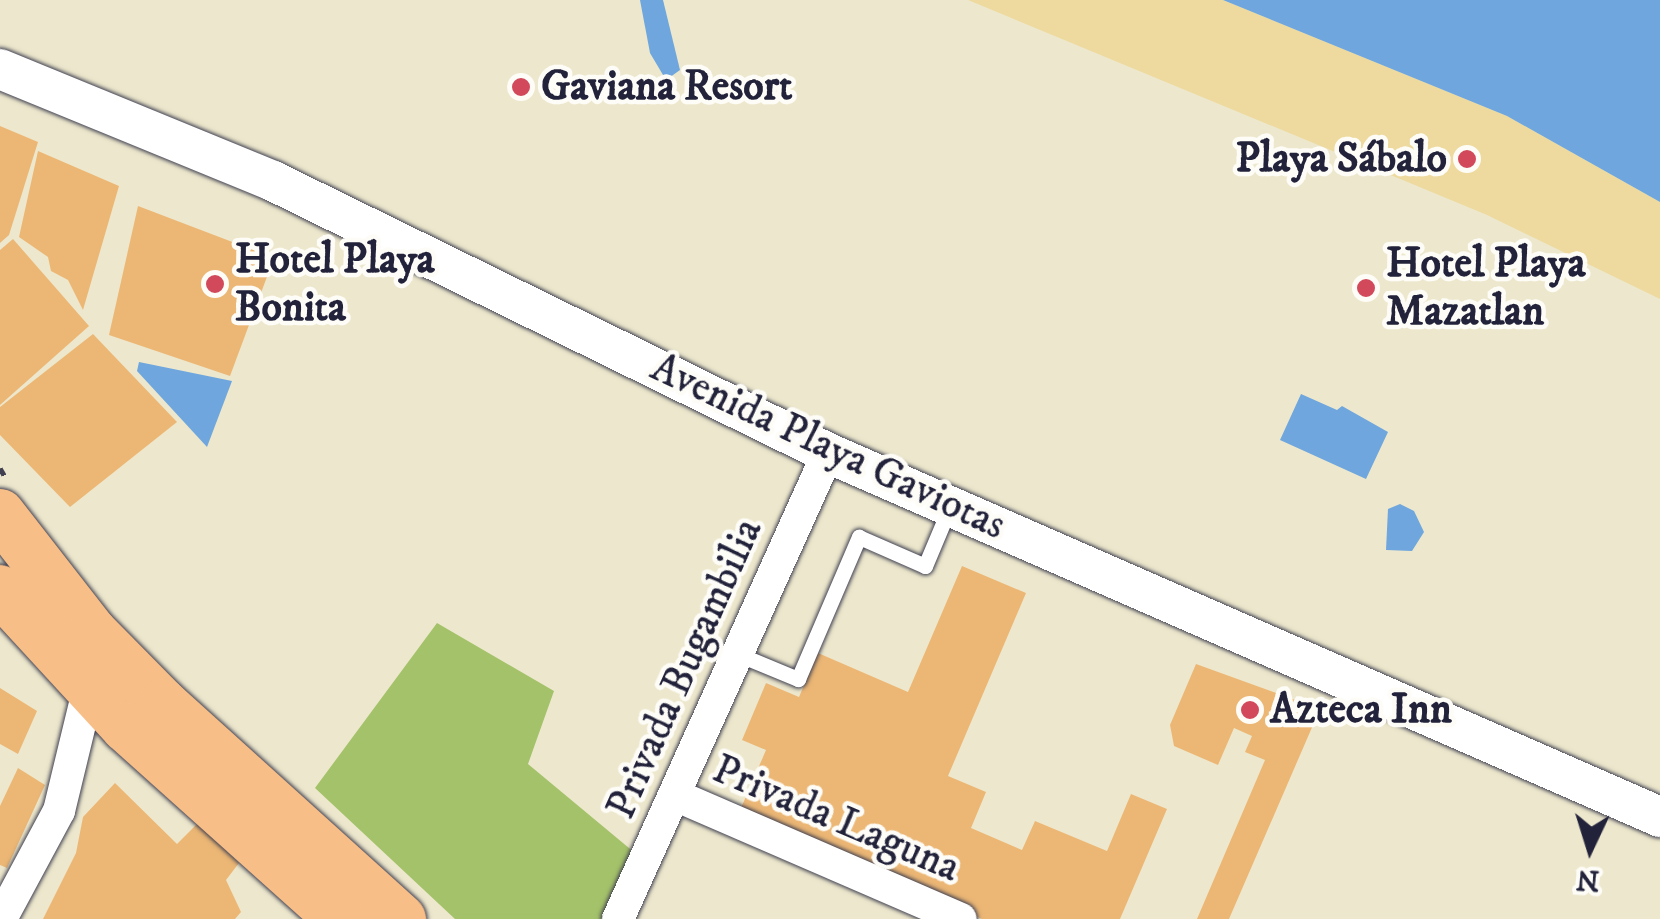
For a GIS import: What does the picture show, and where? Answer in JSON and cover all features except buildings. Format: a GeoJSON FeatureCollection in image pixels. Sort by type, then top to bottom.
{"type":"FeatureCollection","features":[{"type":"Feature","properties":{"kind":"main road"},"geometry":{"type":"LineString","coordinates":[[0,514],[92,632],[163,704],[400,919]]}},
{"type":"Feature","properties":{"kind":"main road"},"geometry":{"type":"LineString","coordinates":[[0,590],[172,771],[340,919]]}},
{"type":"Feature","properties":{"kind":"street","name":"Avenida Playa Gaviotas"},"geometry":{"type":"LineString","coordinates":[[0,69],[273,181],[828,453],[1660,817]]}},
{"type":"Feature","properties":{"kind":"street","name":"Privada Bugambilia"},"geometry":{"type":"LineString","coordinates":[[618,919],[677,796],[828,453]]}},
{"type":"Feature","properties":{"kind":"street"},"geometry":{"type":"LineString","coordinates":[[1,919],[59,811],[90,687]]}},
{"type":"Feature","properties":{"kind":"street","name":"Privada Laguna"},"geometry":{"type":"LineString","coordinates":[[677,796],[961,919]]}},
{"type":"Feature","properties":{"kind":"lane"},"geometry":{"type":"LineString","coordinates":[[740,654],[798,680],[859,537],[925,566],[950,506]]}},
{"type":"Feature","properties":{"kind":"green space"},"geometry":{"type":"Polygon","coordinates":[[[437,623],[554,691],[528,764],[635,853],[602,919],[455,919],[315,788],[437,623]]]}},
{"type":"Feature","properties":{"kind":"sand","name":"Playa Sábalo"},"geometry":{"type":"Polygon","coordinates":[[[968,0],[1223,0],[1507,116],[1660,202],[1660,299],[1487,215],[968,0]]]}},
{"type":"Feature","properties":{"kind":"water"},"geometry":{"type":"Polygon","coordinates":[[[640,0],[663,0],[680,70],[666,80],[650,53],[640,0]]]}},
{"type":"Feature","properties":{"kind":"water"},"geometry":{"type":"Polygon","coordinates":[[[1223,0],[1660,0],[1660,202],[1507,116],[1223,0]]]}},
{"type":"Feature","properties":{"kind":"water"},"geometry":{"type":"Polygon","coordinates":[[[139,362],[232,381],[207,447],[137,371],[139,362]]]}},
{"type":"Feature","properties":{"kind":"water"},"geometry":{"type":"Polygon","coordinates":[[[1301,394],[1337,410],[1342,406],[1388,432],[1366,479],[1280,440],[1301,394]]]}},
{"type":"Feature","properties":{"kind":"water"},"geometry":{"type":"Polygon","coordinates":[[[1400,504],[1414,511],[1424,532],[1412,551],[1386,550],[1388,509],[1400,504]]]}},
{"type":"Feature","properties":{"kind":"place","name":"Gaviana Resort"},"geometry":{"type":"Point","coordinates":[521,87]}},
{"type":"Feature","properties":{"kind":"place","name":"Playa Sábalo"},"geometry":{"type":"Point","coordinates":[1467,159]}},
{"type":"Feature","properties":{"kind":"place","name":"Hotel Playa Bonita"},"geometry":{"type":"Point","coordinates":[215,284]}},
{"type":"Feature","properties":{"kind":"place","name":"Hotel Playa Mazatlan"},"geometry":{"type":"Point","coordinates":[1366,288]}},
{"type":"Feature","properties":{"kind":"place","name":"Azteca Inn"},"geometry":{"type":"Point","coordinates":[1250,710]}}]}
